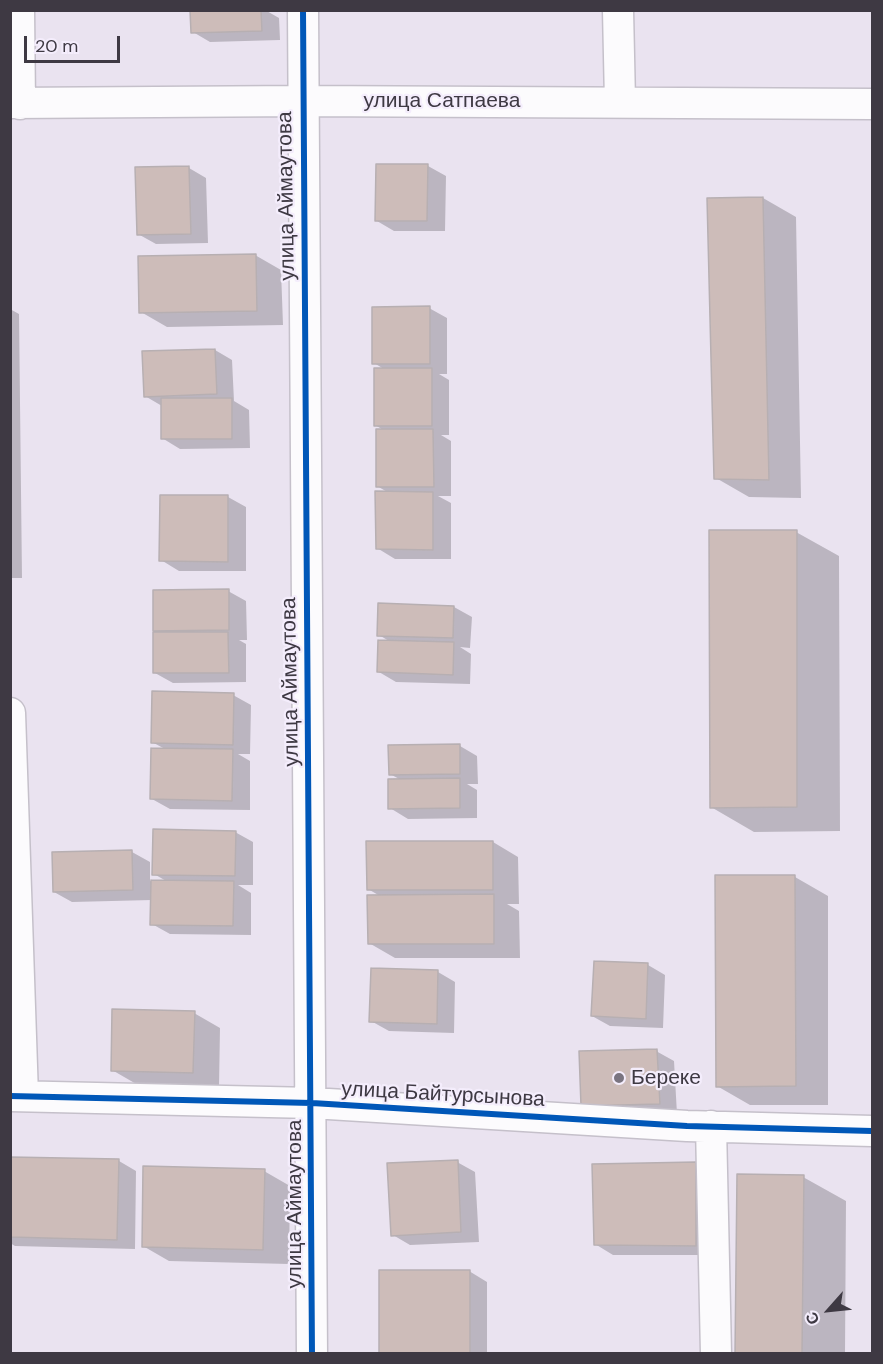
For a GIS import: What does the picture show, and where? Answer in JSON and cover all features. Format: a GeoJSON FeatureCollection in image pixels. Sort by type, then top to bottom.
{"type":"FeatureCollection","features":[{"type":"Feature","properties":{"kind":"street"},"geometry":{"type":"LineString","coordinates":[[15,104],[19,10]]}},
{"type":"Feature","properties":{"kind":"street","name":"улица Аймаутова"},"geometry":{"type":"LineString","coordinates":[[303,10],[312,1353]]}},
{"type":"Feature","properties":{"kind":"street"},"geometry":{"type":"LineString","coordinates":[[618,10],[620,102]]}},
{"type":"Feature","properties":{"kind":"street","name":"улица Сатпаева"},"geometry":{"type":"LineString","coordinates":[[15,104],[303,101],[873,104]]}},
{"type":"Feature","properties":{"kind":"street"},"geometry":{"type":"LineString","coordinates":[[10,713],[17,1096]]}},
{"type":"Feature","properties":{"kind":"street","name":"улица Байтурсынова"},"geometry":{"type":"LineString","coordinates":[[17,1096],[312,1103],[711,1126],[873,1131]]}},
{"type":"Feature","properties":{"kind":"street"},"geometry":{"type":"LineString","coordinates":[[711,1126],[716,1353]]}},
{"type":"Feature","properties":{"kind":"building"},"geometry":{"type":"Polygon","coordinates":[[[190,10],[261,10],[262,31],[191,33],[190,10]]]}},
{"type":"Feature","properties":{"kind":"building"},"geometry":{"type":"Polygon","coordinates":[[[376,164],[428,164],[427,221],[375,221],[376,164]]]}},
{"type":"Feature","properties":{"kind":"building"},"geometry":{"type":"Polygon","coordinates":[[[189,166],[191,234],[137,235],[135,167],[189,166]]]}},
{"type":"Feature","properties":{"kind":"building"},"geometry":{"type":"Polygon","coordinates":[[[763,197],[769,480],[714,479],[707,198],[763,197]]]}},
{"type":"Feature","properties":{"kind":"building"},"geometry":{"type":"Polygon","coordinates":[[[256,254],[257,311],[139,313],[138,256],[256,254]]]}},
{"type":"Feature","properties":{"kind":"building"},"geometry":{"type":"Polygon","coordinates":[[[430,306],[430,364],[372,364],[372,307],[430,306]]]}},
{"type":"Feature","properties":{"kind":"building"},"geometry":{"type":"Polygon","coordinates":[[[215,349],[217,394],[144,397],[142,351],[215,349]]]}},
{"type":"Feature","properties":{"kind":"building"},"geometry":{"type":"Polygon","coordinates":[[[374,368],[432,368],[432,426],[374,426],[374,368]]]}},
{"type":"Feature","properties":{"kind":"building"},"geometry":{"type":"Polygon","coordinates":[[[161,398],[232,398],[232,439],[161,439],[161,398]]]}},
{"type":"Feature","properties":{"kind":"building"},"geometry":{"type":"Polygon","coordinates":[[[376,429],[433,429],[434,487],[376,487],[376,429]]]}},
{"type":"Feature","properties":{"kind":"building"},"geometry":{"type":"Polygon","coordinates":[[[375,491],[433,492],[433,550],[376,549],[375,491]]]}},
{"type":"Feature","properties":{"kind":"building"},"geometry":{"type":"Polygon","coordinates":[[[160,495],[228,495],[228,562],[159,561],[160,495]]]}},
{"type":"Feature","properties":{"kind":"building"},"geometry":{"type":"Polygon","coordinates":[[[709,530],[797,530],[797,807],[710,808],[709,530]]]}},
{"type":"Feature","properties":{"kind":"building"},"geometry":{"type":"Polygon","coordinates":[[[229,589],[229,630],[153,631],[153,590],[229,589]]]}},
{"type":"Feature","properties":{"kind":"building"},"geometry":{"type":"Polygon","coordinates":[[[378,603],[454,606],[453,638],[377,636],[378,603]]]}},
{"type":"Feature","properties":{"kind":"building"},"geometry":{"type":"Polygon","coordinates":[[[153,632],[228,632],[229,673],[153,673],[153,632]]]}},
{"type":"Feature","properties":{"kind":"building"},"geometry":{"type":"Polygon","coordinates":[[[378,640],[454,642],[453,675],[377,672],[378,640]]]}},
{"type":"Feature","properties":{"kind":"building"},"geometry":{"type":"Polygon","coordinates":[[[152,691],[234,693],[233,745],[151,743],[152,691]]]}},
{"type":"Feature","properties":{"kind":"building"},"geometry":{"type":"Polygon","coordinates":[[[460,744],[460,774],[389,775],[388,745],[460,744]]]}},
{"type":"Feature","properties":{"kind":"building"},"geometry":{"type":"Polygon","coordinates":[[[151,748],[233,749],[232,801],[150,799],[151,748]]]}},
{"type":"Feature","properties":{"kind":"building"},"geometry":{"type":"Polygon","coordinates":[[[460,778],[460,808],[388,809],[388,779],[460,778]]]}},
{"type":"Feature","properties":{"kind":"building"},"geometry":{"type":"Polygon","coordinates":[[[153,829],[236,831],[235,876],[152,875],[153,829]]]}},
{"type":"Feature","properties":{"kind":"building"},"geometry":{"type":"Polygon","coordinates":[[[366,841],[493,841],[493,890],[367,890],[366,841]]]}},
{"type":"Feature","properties":{"kind":"building"},"geometry":{"type":"Polygon","coordinates":[[[132,850],[133,890],[53,892],[52,852],[132,850]]]}},
{"type":"Feature","properties":{"kind":"building"},"geometry":{"type":"Polygon","coordinates":[[[715,875],[795,875],[796,1086],[716,1087],[715,875]]]}},
{"type":"Feature","properties":{"kind":"building"},"geometry":{"type":"Polygon","coordinates":[[[151,880],[234,881],[233,926],[150,925],[151,880]]]}},
{"type":"Feature","properties":{"kind":"building"},"geometry":{"type":"Polygon","coordinates":[[[494,894],[494,944],[368,944],[367,895],[494,894]]]}},
{"type":"Feature","properties":{"kind":"building"},"geometry":{"type":"Polygon","coordinates":[[[594,961],[648,963],[646,1019],[591,1016],[594,961]]]}},
{"type":"Feature","properties":{"kind":"building"},"geometry":{"type":"Polygon","coordinates":[[[371,968],[438,970],[437,1024],[369,1022],[371,968]]]}},
{"type":"Feature","properties":{"kind":"building"},"geometry":{"type":"Polygon","coordinates":[[[112,1009],[195,1011],[193,1073],[111,1071],[112,1009]]]}},
{"type":"Feature","properties":{"kind":"building","name":"Береке"},"geometry":{"type":"Polygon","coordinates":[[[657,1049],[660,1104],[581,1106],[579,1051],[657,1049]]]}},
{"type":"Feature","properties":{"kind":"building"},"geometry":{"type":"Polygon","coordinates":[[[10,1157],[119,1159],[117,1240],[10,1237],[10,1157]]]}},
{"type":"Feature","properties":{"kind":"building"},"geometry":{"type":"Polygon","coordinates":[[[458,1160],[461,1232],[391,1236],[387,1163],[458,1160]]]}},
{"type":"Feature","properties":{"kind":"building"},"geometry":{"type":"Polygon","coordinates":[[[696,1162],[696,1246],[594,1245],[592,1164],[696,1162]]]}},
{"type":"Feature","properties":{"kind":"building"},"geometry":{"type":"Polygon","coordinates":[[[143,1166],[265,1169],[263,1250],[142,1247],[143,1166]]]}},
{"type":"Feature","properties":{"kind":"building"},"geometry":{"type":"Polygon","coordinates":[[[737,1174],[804,1175],[802,1354],[735,1354],[737,1174]]]}},
{"type":"Feature","properties":{"kind":"building"},"geometry":{"type":"Polygon","coordinates":[[[379,1270],[470,1270],[470,1354],[379,1354],[379,1270]]]}},
{"type":"Feature","properties":{"kind":"cycle path"},"geometry":{"type":"LineString","coordinates":[[303,10],[312,1354]]}},
{"type":"Feature","properties":{"kind":"cycle path"},"geometry":{"type":"LineString","coordinates":[[10,1096],[312,1103],[687,1126],[872,1131]]}},
{"type":"Feature","properties":{"kind":"place","name":"Береке"},"geometry":{"type":"Point","coordinates":[619,1078]}}]}
